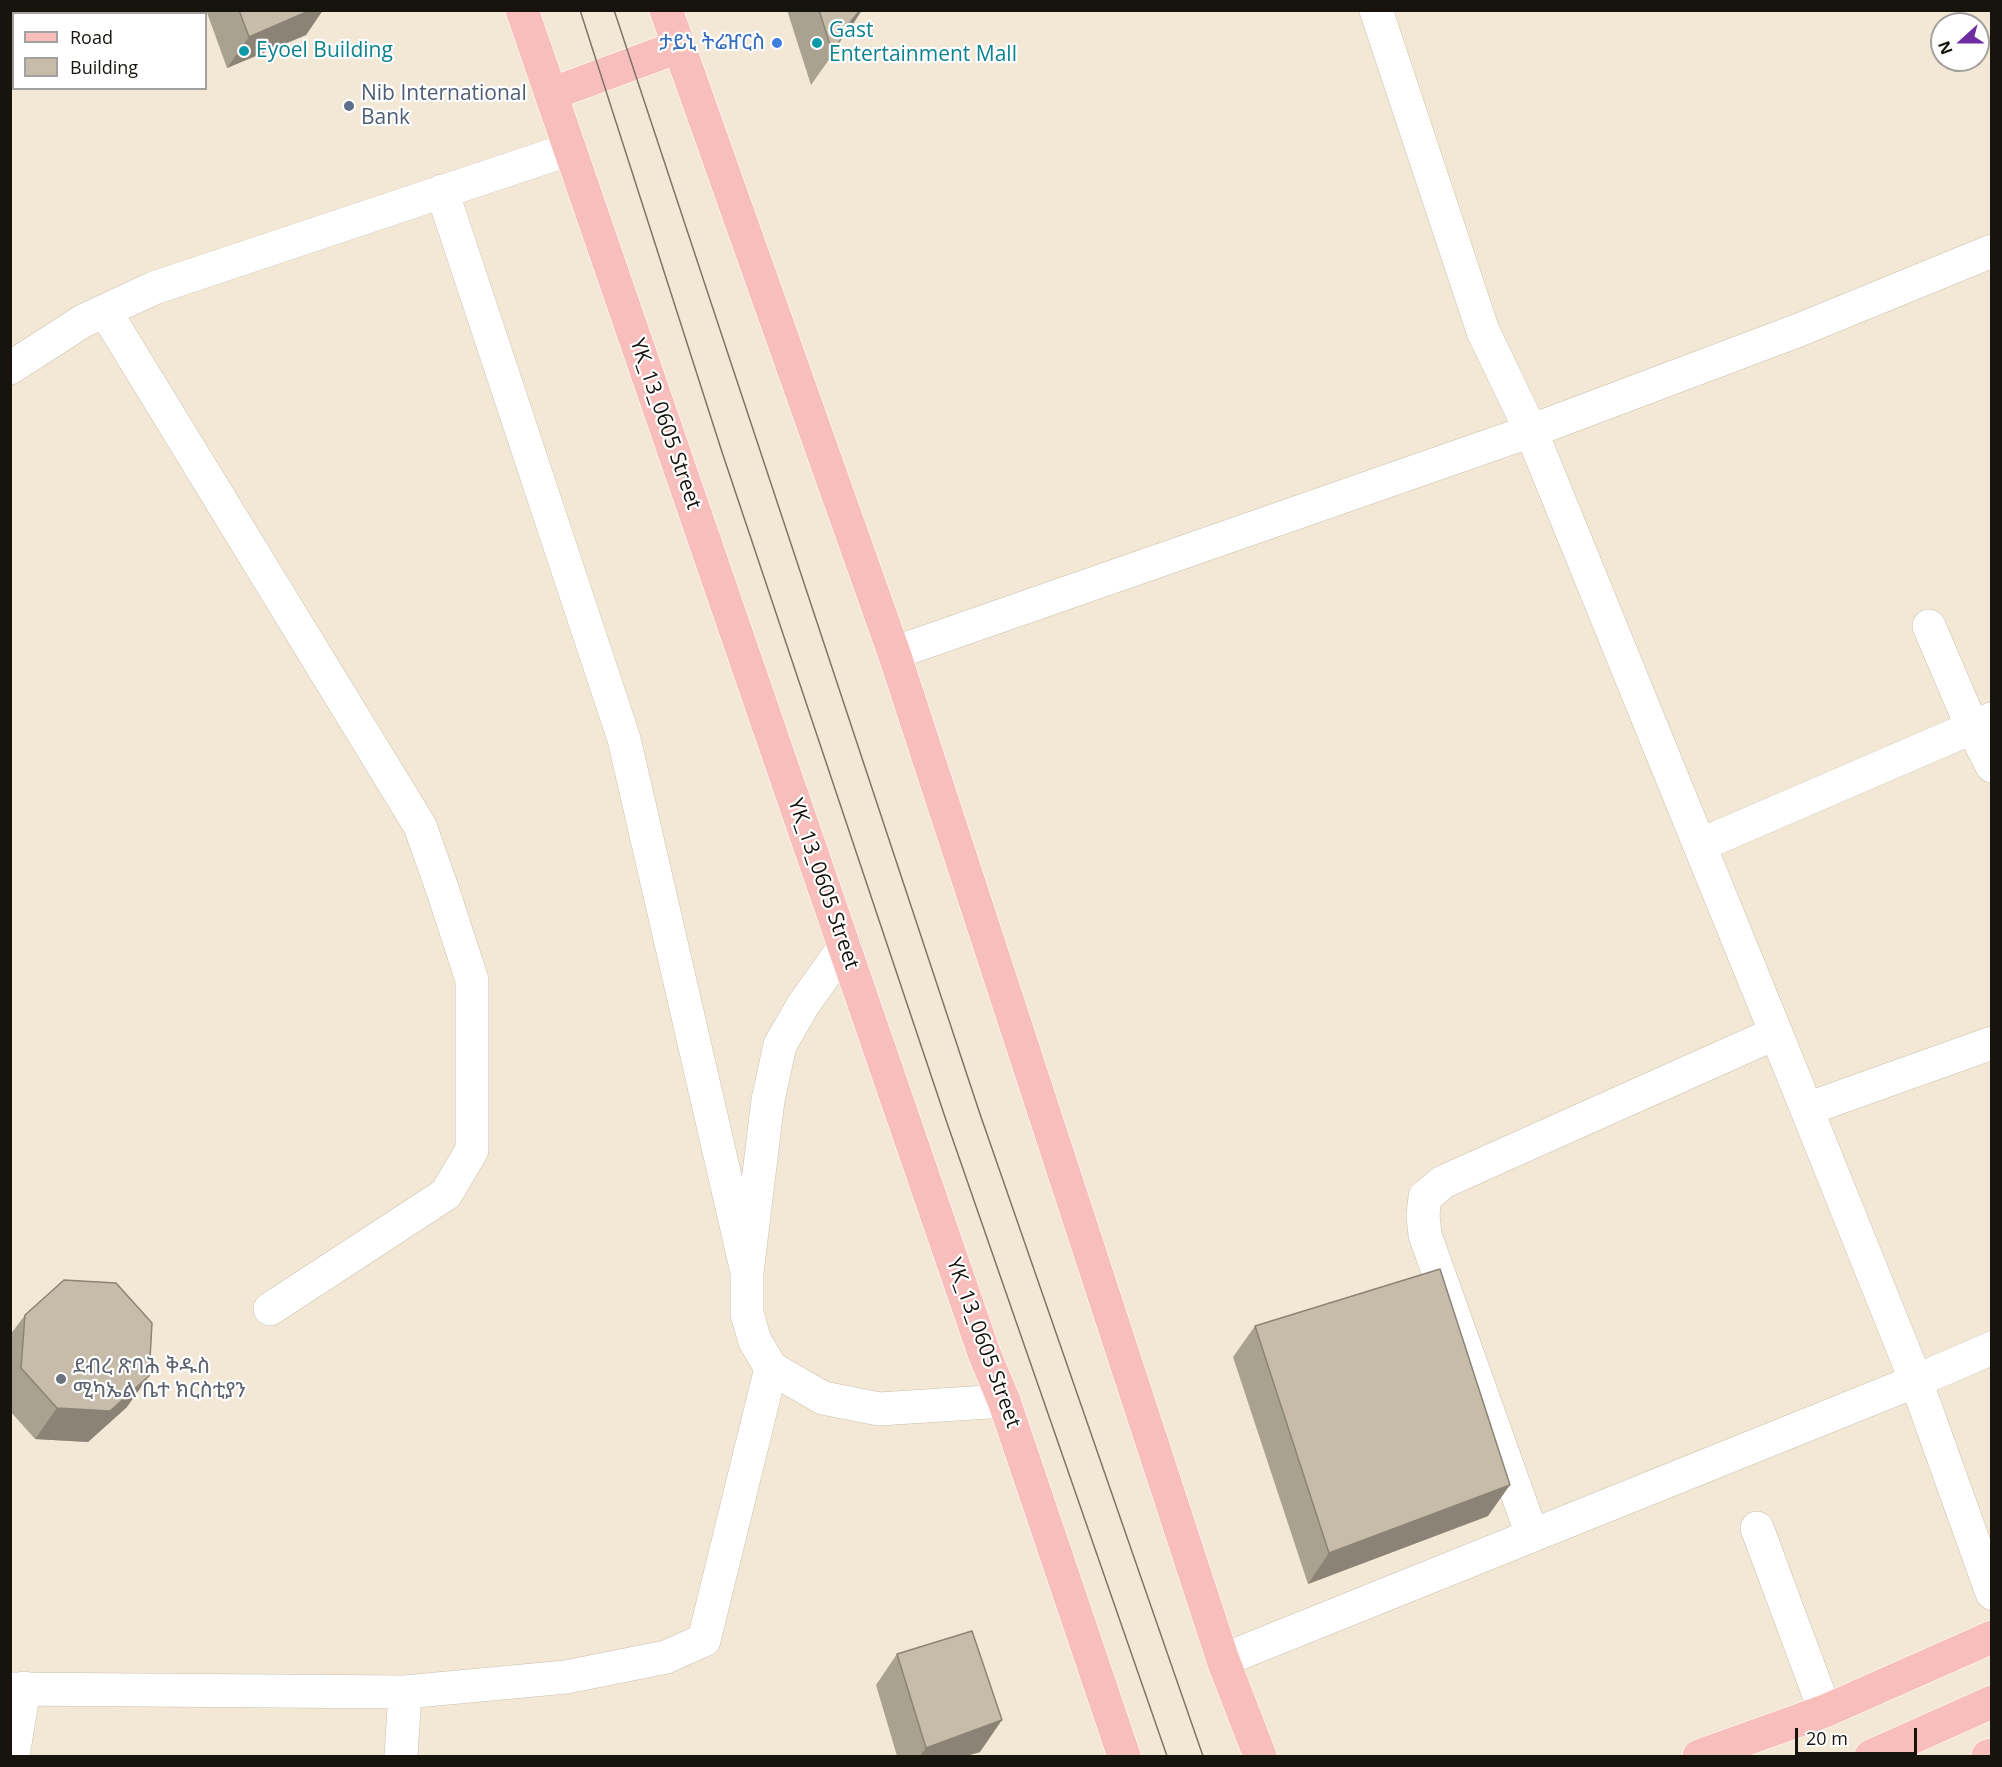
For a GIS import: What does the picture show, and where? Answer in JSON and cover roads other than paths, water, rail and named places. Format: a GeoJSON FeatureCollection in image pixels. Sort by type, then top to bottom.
{"type":"FeatureCollection","features":[{"type":"Feature","properties":{"kind":"main road","name":"YK_13_0605 Street"},"geometry":{"type":"LineString","coordinates":[[522,10],[984,1353],[1004,1401],[1124,1756]]}},
{"type":"Feature","properties":{"kind":"main road"},"geometry":{"type":"LineString","coordinates":[[666,10],[894,653],[1223,1660],[1260,1756]]}},
{"type":"Feature","properties":{"kind":"main road"},"geometry":{"type":"LineString","coordinates":[[551,94],[678,47]]}},
{"type":"Feature","properties":{"kind":"main road"},"geometry":{"type":"LineString","coordinates":[[1700,1756],[1825,1711],[1992,1637]]}},
{"type":"Feature","properties":{"kind":"main road"},"geometry":{"type":"LineString","coordinates":[[1871,1756],[1992,1702]]}},
{"type":"Feature","properties":{"kind":"street"},"geometry":{"type":"LineString","coordinates":[[1376,10],[1483,331],[1531,431],[1776,1033],[1916,1381],[1992,1593]]}},
{"type":"Feature","properties":{"kind":"street"},"geometry":{"type":"LineString","coordinates":[[10,368],[82,321],[154,288],[570,148]]}},
{"type":"Feature","properties":{"kind":"street"},"geometry":{"type":"LineString","coordinates":[[442,191],[624,739],[747,1272]]}},
{"type":"Feature","properties":{"kind":"street"},"geometry":{"type":"LineString","coordinates":[[894,653],[1531,431],[1799,330],[1992,251]]}},
{"type":"Feature","properties":{"kind":"street"},"geometry":{"type":"LineString","coordinates":[[105,311],[420,826],[471,980],[472,1150],[446,1194],[270,1309]]}},
{"type":"Feature","properties":{"kind":"street"},"geometry":{"type":"LineString","coordinates":[[1929,627],[1982,723],[1992,766]]}},
{"type":"Feature","properties":{"kind":"street"},"geometry":{"type":"LineString","coordinates":[[1700,845],[1982,723]]}},
{"type":"Feature","properties":{"kind":"street"},"geometry":{"type":"LineString","coordinates":[[845,946],[803,1005],[780,1045],[768,1100],[747,1272],[747,1314],[755,1341],[771,1368],[824,1398],[879,1409],[1004,1401]]}},
{"type":"Feature","properties":{"kind":"street"},"geometry":{"type":"LineString","coordinates":[[1532,1535],[1425,1235],[1423,1215],[1425,1197],[1443,1182],[1776,1033]]}},
{"type":"Feature","properties":{"kind":"street"},"geometry":{"type":"LineString","coordinates":[[1806,1109],[1992,1043]]}},
{"type":"Feature","properties":{"kind":"street"},"geometry":{"type":"LineString","coordinates":[[1223,1660],[1916,1381],[1992,1348]]}},
{"type":"Feature","properties":{"kind":"street"},"geometry":{"type":"LineString","coordinates":[[13,1756],[17,1689],[405,1692],[567,1677],[666,1657],[704,1640],[771,1368]]}},
{"type":"Feature","properties":{"kind":"street"},"geometry":{"type":"LineString","coordinates":[[1757,1528],[1825,1711]]}},
{"type":"Feature","properties":{"kind":"street"},"geometry":{"type":"LineString","coordinates":[[401,1756],[405,1692]]}},
{"type":"Feature","properties":{"kind":"tram line"},"geometry":{"type":"LineString","coordinates":[[580,10],[722,452],[946,1120],[1167,1756]]}},
{"type":"Feature","properties":{"kind":"tram line"},"geometry":{"type":"LineString","coordinates":[[614,10],[980,1114],[1203,1756]]}},
{"type":"Feature","properties":{"kind":"place","name":"ታይኒ ትሬዠርስ"},"geometry":{"type":"Point","coordinates":[777,43]}},
{"type":"Feature","properties":{"kind":"place","name":"Gast Entertainment Mall"},"geometry":{"type":"Point","coordinates":[817,43]}},
{"type":"Feature","properties":{"kind":"place","name":"Eyoel Building"},"geometry":{"type":"Point","coordinates":[244,51]}},
{"type":"Feature","properties":{"kind":"place","name":"Nib International Bank"},"geometry":{"type":"Point","coordinates":[349,106]}},
{"type":"Feature","properties":{"kind":"place","name":"ደብረ ጽባሕ ቅዱስ ሚካኤል ቤተ ክርስቲያን"},"geometry":{"type":"Point","coordinates":[61,1379]}}]}
